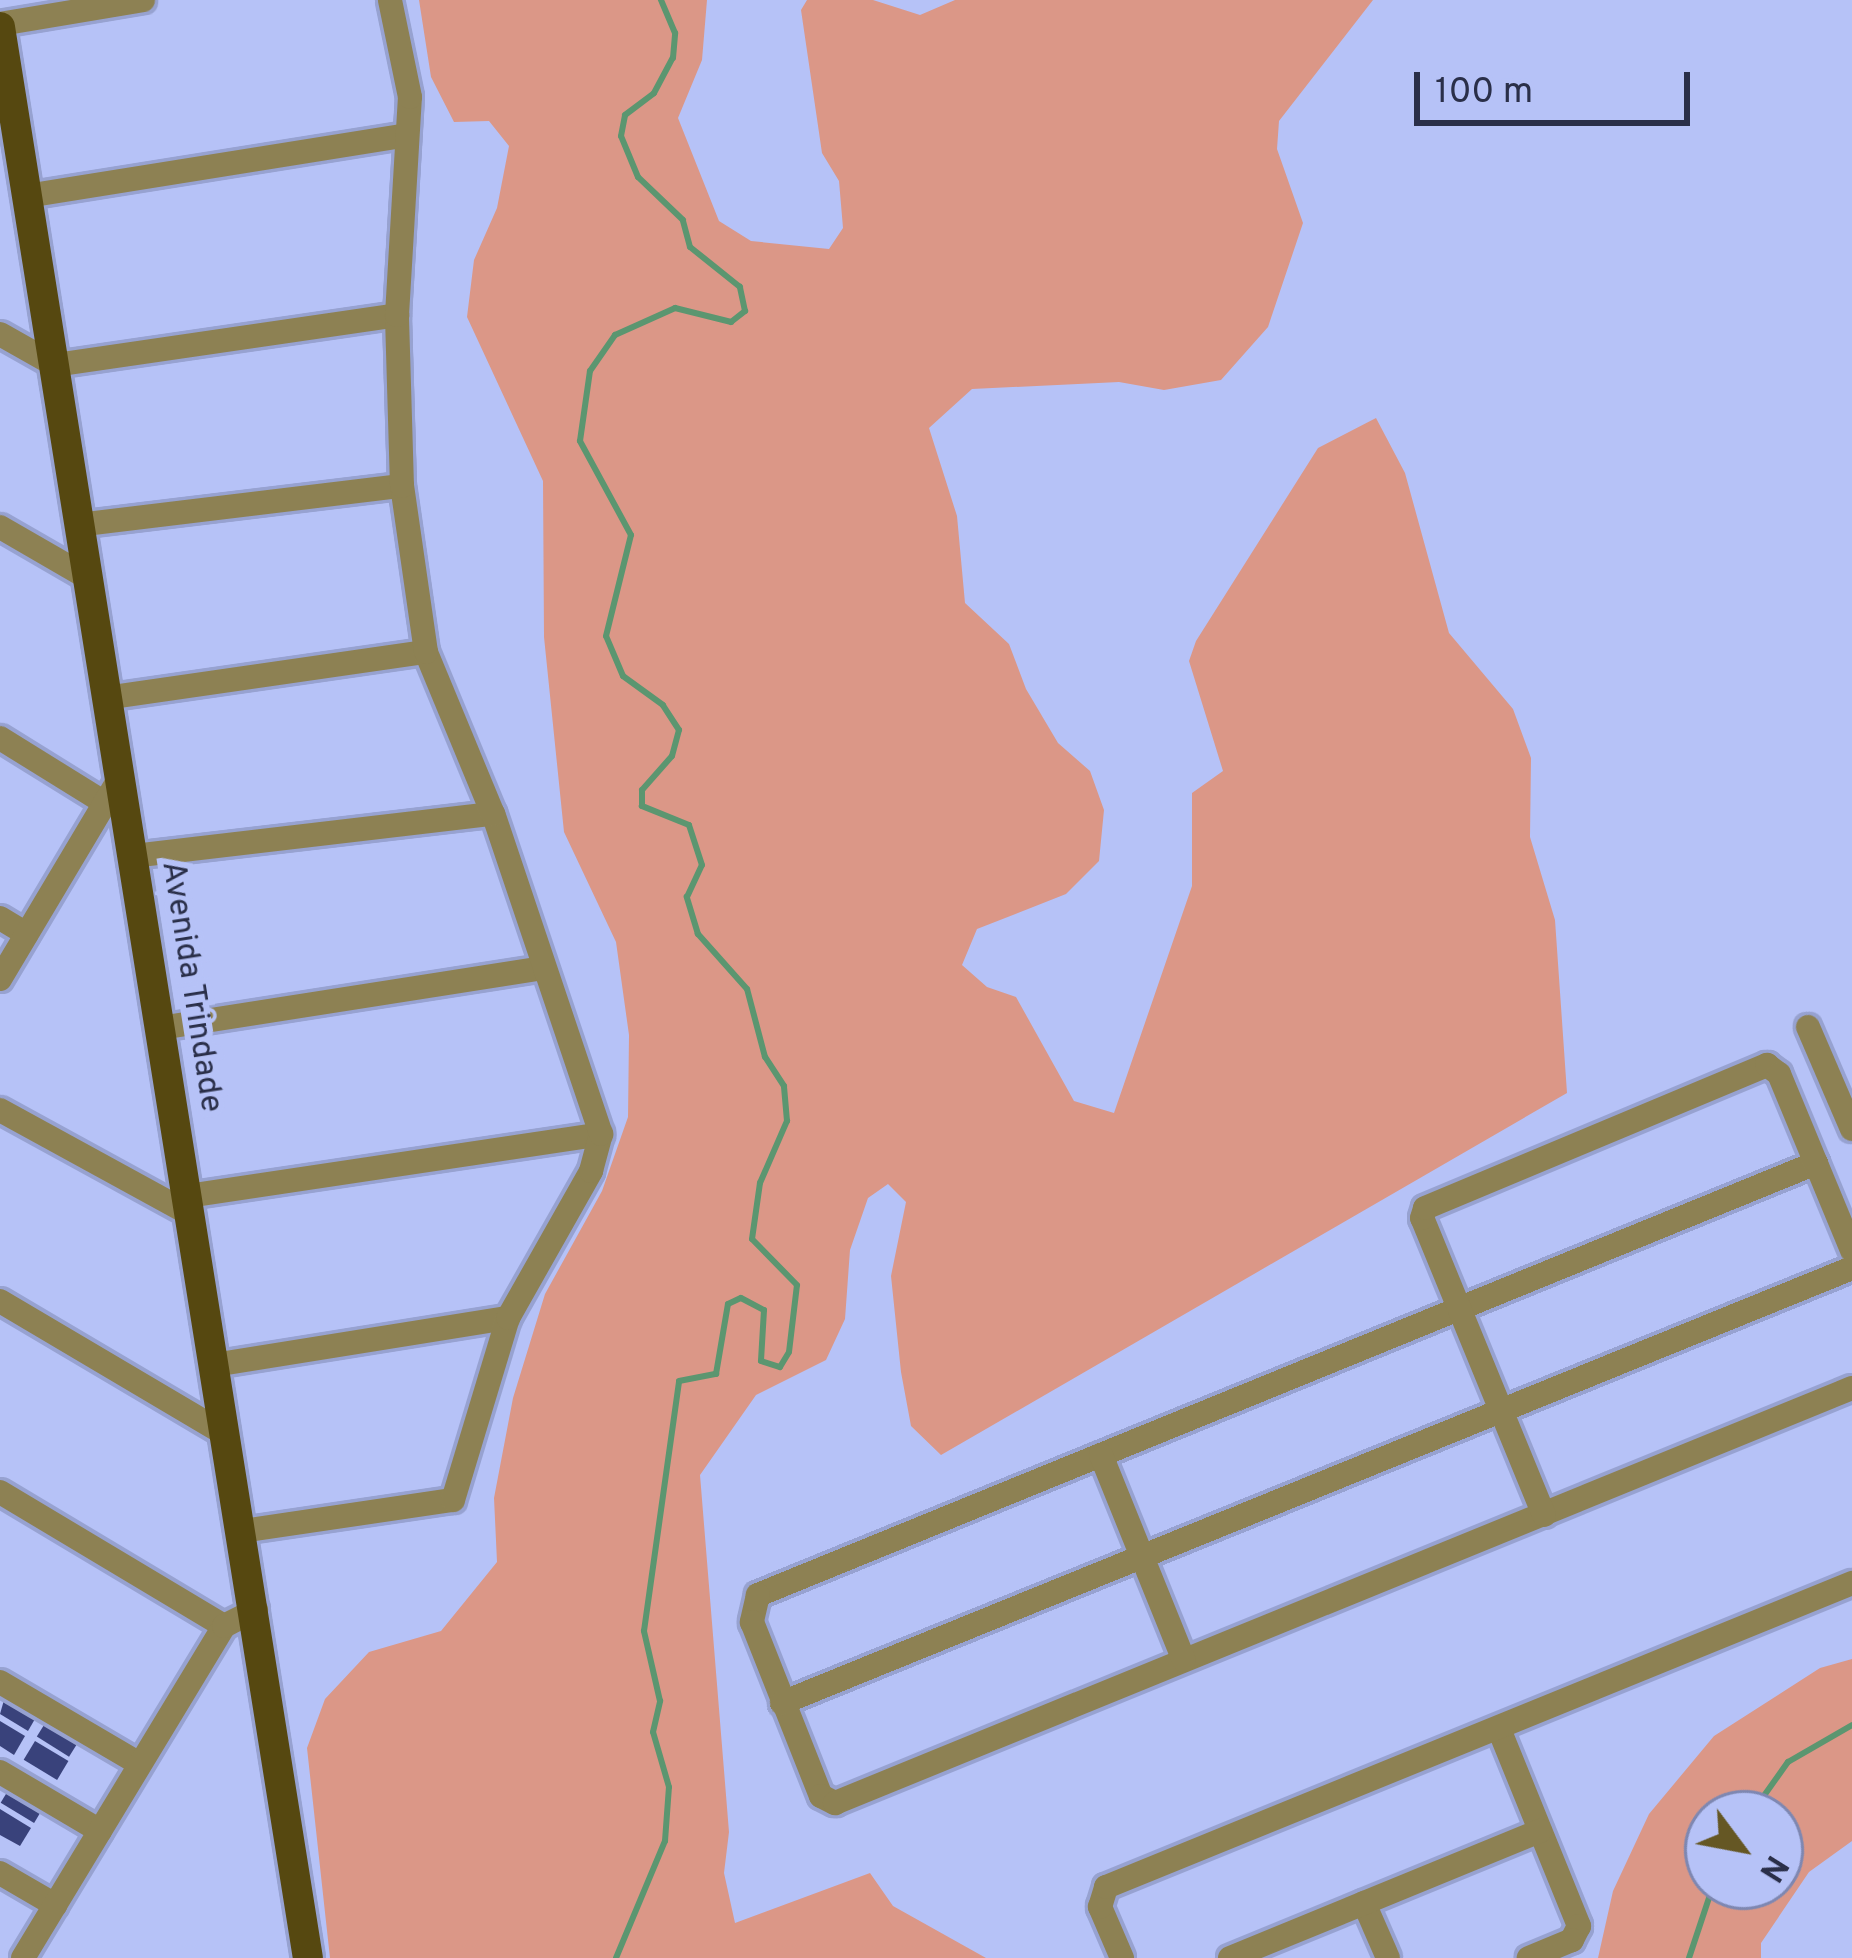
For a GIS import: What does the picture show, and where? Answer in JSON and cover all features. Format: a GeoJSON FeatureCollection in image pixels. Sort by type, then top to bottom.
{"type":"FeatureCollection","features":[{"type":"Feature","properties":{"kind":"main road","name":"Avenida Trindade"},"geometry":{"type":"LineString","coordinates":[[0,25],[7,116],[27,196],[106,698],[112,790],[133,856],[308,1958]]}},
{"type":"Feature","properties":{"kind":"street"},"geometry":{"type":"LineString","coordinates":[[0,25],[142,0]]}},
{"type":"Feature","properties":{"kind":"street"},"geometry":{"type":"LineString","coordinates":[[242,1531],[453,1500],[508,1318],[591,1171],[601,1134],[493,814],[426,652],[402,485],[397,316],[407,65],[389,0]]}},
{"type":"Feature","properties":{"kind":"street"},"geometry":{"type":"LineString","coordinates":[[27,196],[406,134]]}},
{"type":"Feature","properties":{"kind":"street"},"geometry":{"type":"LineString","coordinates":[[0,334],[55,365],[397,316]]}},
{"type":"Feature","properties":{"kind":"street"},"geometry":{"type":"LineString","coordinates":[[78,525],[402,485]]}},
{"type":"Feature","properties":{"kind":"street"},"geometry":{"type":"LineString","coordinates":[[0,527],[85,576]]}},
{"type":"Feature","properties":{"kind":"street"},"geometry":{"type":"LineString","coordinates":[[106,698],[426,652]]}},
{"type":"Feature","properties":{"kind":"street"},"geometry":{"type":"LineString","coordinates":[[0,738],[112,790],[0,979]]}},
{"type":"Feature","properties":{"kind":"street"},"geometry":{"type":"LineString","coordinates":[[133,856],[493,814]]}},
{"type":"Feature","properties":{"kind":"street"},"geometry":{"type":"LineString","coordinates":[[0,918],[26,934]]}},
{"type":"Feature","properties":{"kind":"street"},"geometry":{"type":"LineString","coordinates":[[160,1028],[543,968]]}},
{"type":"Feature","properties":{"kind":"street"},"geometry":{"type":"LineString","coordinates":[[1808,1028],[1852,1130]]}},
{"type":"Feature","properties":{"kind":"street"},"geometry":{"type":"LineString","coordinates":[[1544,1515],[1460,1309],[1425,1208],[1762,1066],[1779,1074],[1852,1250]]}},
{"type":"Feature","properties":{"kind":"street"},"geometry":{"type":"LineString","coordinates":[[0,1110],[188,1205],[601,1134]]}},
{"type":"Feature","properties":{"kind":"street"},"geometry":{"type":"LineString","coordinates":[[1816,1163],[758,1595],[752,1622],[821,1796],[835,1803],[1852,1388]]}},
{"type":"Feature","properties":{"kind":"street"},"geometry":{"type":"LineString","coordinates":[[782,1703],[1852,1268]]}},
{"type":"Feature","properties":{"kind":"street"},"geometry":{"type":"LineString","coordinates":[[0,1301],[225,1434]]}},
{"type":"Feature","properties":{"kind":"street"},"geometry":{"type":"LineString","coordinates":[[214,1365],[508,1318]]}},
{"type":"Feature","properties":{"kind":"street"},"geometry":{"type":"LineString","coordinates":[[1100,1455],[1184,1660]]}},
{"type":"Feature","properties":{"kind":"street"},"geometry":{"type":"LineString","coordinates":[[0,1492],[224,1625]]}},
{"type":"Feature","properties":{"kind":"street"},"geometry":{"type":"LineString","coordinates":[[1123,1958],[1100,1907],[1106,1887],[1852,1583]]}},
{"type":"Feature","properties":{"kind":"street"},"geometry":{"type":"LineString","coordinates":[[23,1958],[224,1625],[256,1610]]}},
{"type":"Feature","properties":{"kind":"street"},"geometry":{"type":"LineString","coordinates":[[0,1682],[140,1764]]}},
{"type":"Feature","properties":{"kind":"street"},"geometry":{"type":"LineString","coordinates":[[1499,1729],[1579,1926],[1572,1940],[1528,1958]]}},
{"type":"Feature","properties":{"kind":"street"},"geometry":{"type":"LineString","coordinates":[[0,1772],[100,1831]]}},
{"type":"Feature","properties":{"kind":"street"},"geometry":{"type":"LineString","coordinates":[[1229,1958],[1540,1831]]}},
{"type":"Feature","properties":{"kind":"street"},"geometry":{"type":"LineString","coordinates":[[0,1873],[55,1905]]}},
{"type":"Feature","properties":{"kind":"street"},"geometry":{"type":"LineString","coordinates":[[1364,1903],[1388,1958]]}},
{"type":"Feature","properties":{"kind":"shaded area"},"geometry":{"type":"Polygon","coordinates":[[[419,0],[707,0],[702,60],[678,118],[719,221],[751,241],[829,249],[843,228],[839,181],[822,153],[801,10],[807,0],[873,0],[920,15],[955,0],[1373,0],[1279,121],[1277,149],[1303,223],[1268,327],[1221,380],[1164,390],[1119,382],[972,389],[929,428],[957,516],[965,603],[1009,644],[1026,689],[1058,743],[1090,771],[1104,810],[1099,861],[1066,894],[977,929],[962,965],[987,987],[1016,997],[1074,1101],[1114,1113],[1192,886],[1192,793],[1223,771],[1189,661],[1196,641],[1318,448],[1376,418],[1405,473],[1449,633],[1513,709],[1531,758],[1530,837],[1555,920],[1567,1093],[941,1455],[911,1426],[901,1372],[891,1276],[906,1202],[888,1184],[868,1198],[850,1250],[845,1319],[826,1360],[756,1395],[700,1475],[729,1832],[724,1873],[735,1923],[870,1873],[893,1906],[986,1958],[330,1958],[307,1748],[325,1699],[369,1652],[441,1631],[497,1562],[494,1498],[513,1398],[545,1294],[602,1191],[628,1117],[629,1035],[616,942],[564,832],[544,637],[543,481],[467,317],[474,260],[497,208],[509,146],[489,121],[454,122],[431,77],[419,0]]]}},
{"type":"Feature","properties":{"kind":"shaded area"},"geometry":{"type":"Polygon","coordinates":[[[1852,1659],[1852,1841],[1804,1879],[1804,1790],[1684,1790],[1684,1910],[1783,1910],[1761,1943],[1761,1958],[1598,1958],[1613,1891],[1649,1814],[1714,1736],[1820,1668],[1852,1659]]]}},
{"type":"Feature","properties":{"kind":"building"},"geometry":{"type":"Polygon","coordinates":[[[6,1693],[39,1712],[28,1731],[0,1714],[6,1693]]]}},
{"type":"Feature","properties":{"kind":"building"},"geometry":{"type":"Polygon","coordinates":[[[49,1717],[81,1737],[69,1757],[37,1737],[49,1717]]]}},
{"type":"Feature","properties":{"kind":"building"},"geometry":{"type":"Polygon","coordinates":[[[0,1721],[25,1736],[14,1755],[0,1746],[0,1721]]]}},
{"type":"Feature","properties":{"kind":"building"},"geometry":{"type":"Polygon","coordinates":[[[35,1741],[68,1761],[57,1780],[24,1760],[35,1741]]]}},
{"type":"Feature","properties":{"kind":"building"},"geometry":{"type":"Polygon","coordinates":[[[12,1784],[45,1804],[34,1823],[1,1803],[12,1784]]]}},
{"type":"Feature","properties":{"kind":"building"},"geometry":{"type":"Polygon","coordinates":[[[0,1809],[31,1828],[20,1846],[0,1835],[0,1809]]]}},
{"type":"Feature","properties":{"kind":"waterway"},"geometry":{"type":"LineString","coordinates":[[616,1958],[665,1841],[669,1787],[653,1732],[660,1701],[644,1631],[679,1381],[716,1374],[728,1304],[741,1298],[764,1310],[761,1361],[780,1367],[789,1352],[797,1285],[752,1239],[760,1183],[787,1121],[784,1086],[765,1057],[747,989],[698,934],[687,897],[702,865],[689,825],[642,806],[642,790],[672,756],[679,730],[663,705],[623,676],[606,636],[631,535],[580,441],[590,371],[615,335],[675,308],[731,322],[745,311],[740,287],[690,247],[683,220],[638,177],[621,136],[625,115],[654,93],[673,58],[675,33],[661,0]]}},
{"type":"Feature","properties":{"kind":"waterway"},"geometry":{"type":"LineString","coordinates":[[1768,1790],[1788,1762],[1852,1725]]}},
{"type":"Feature","properties":{"kind":"waterway"},"geometry":{"type":"LineString","coordinates":[[1689,1958],[1705,1910]]}}]}
